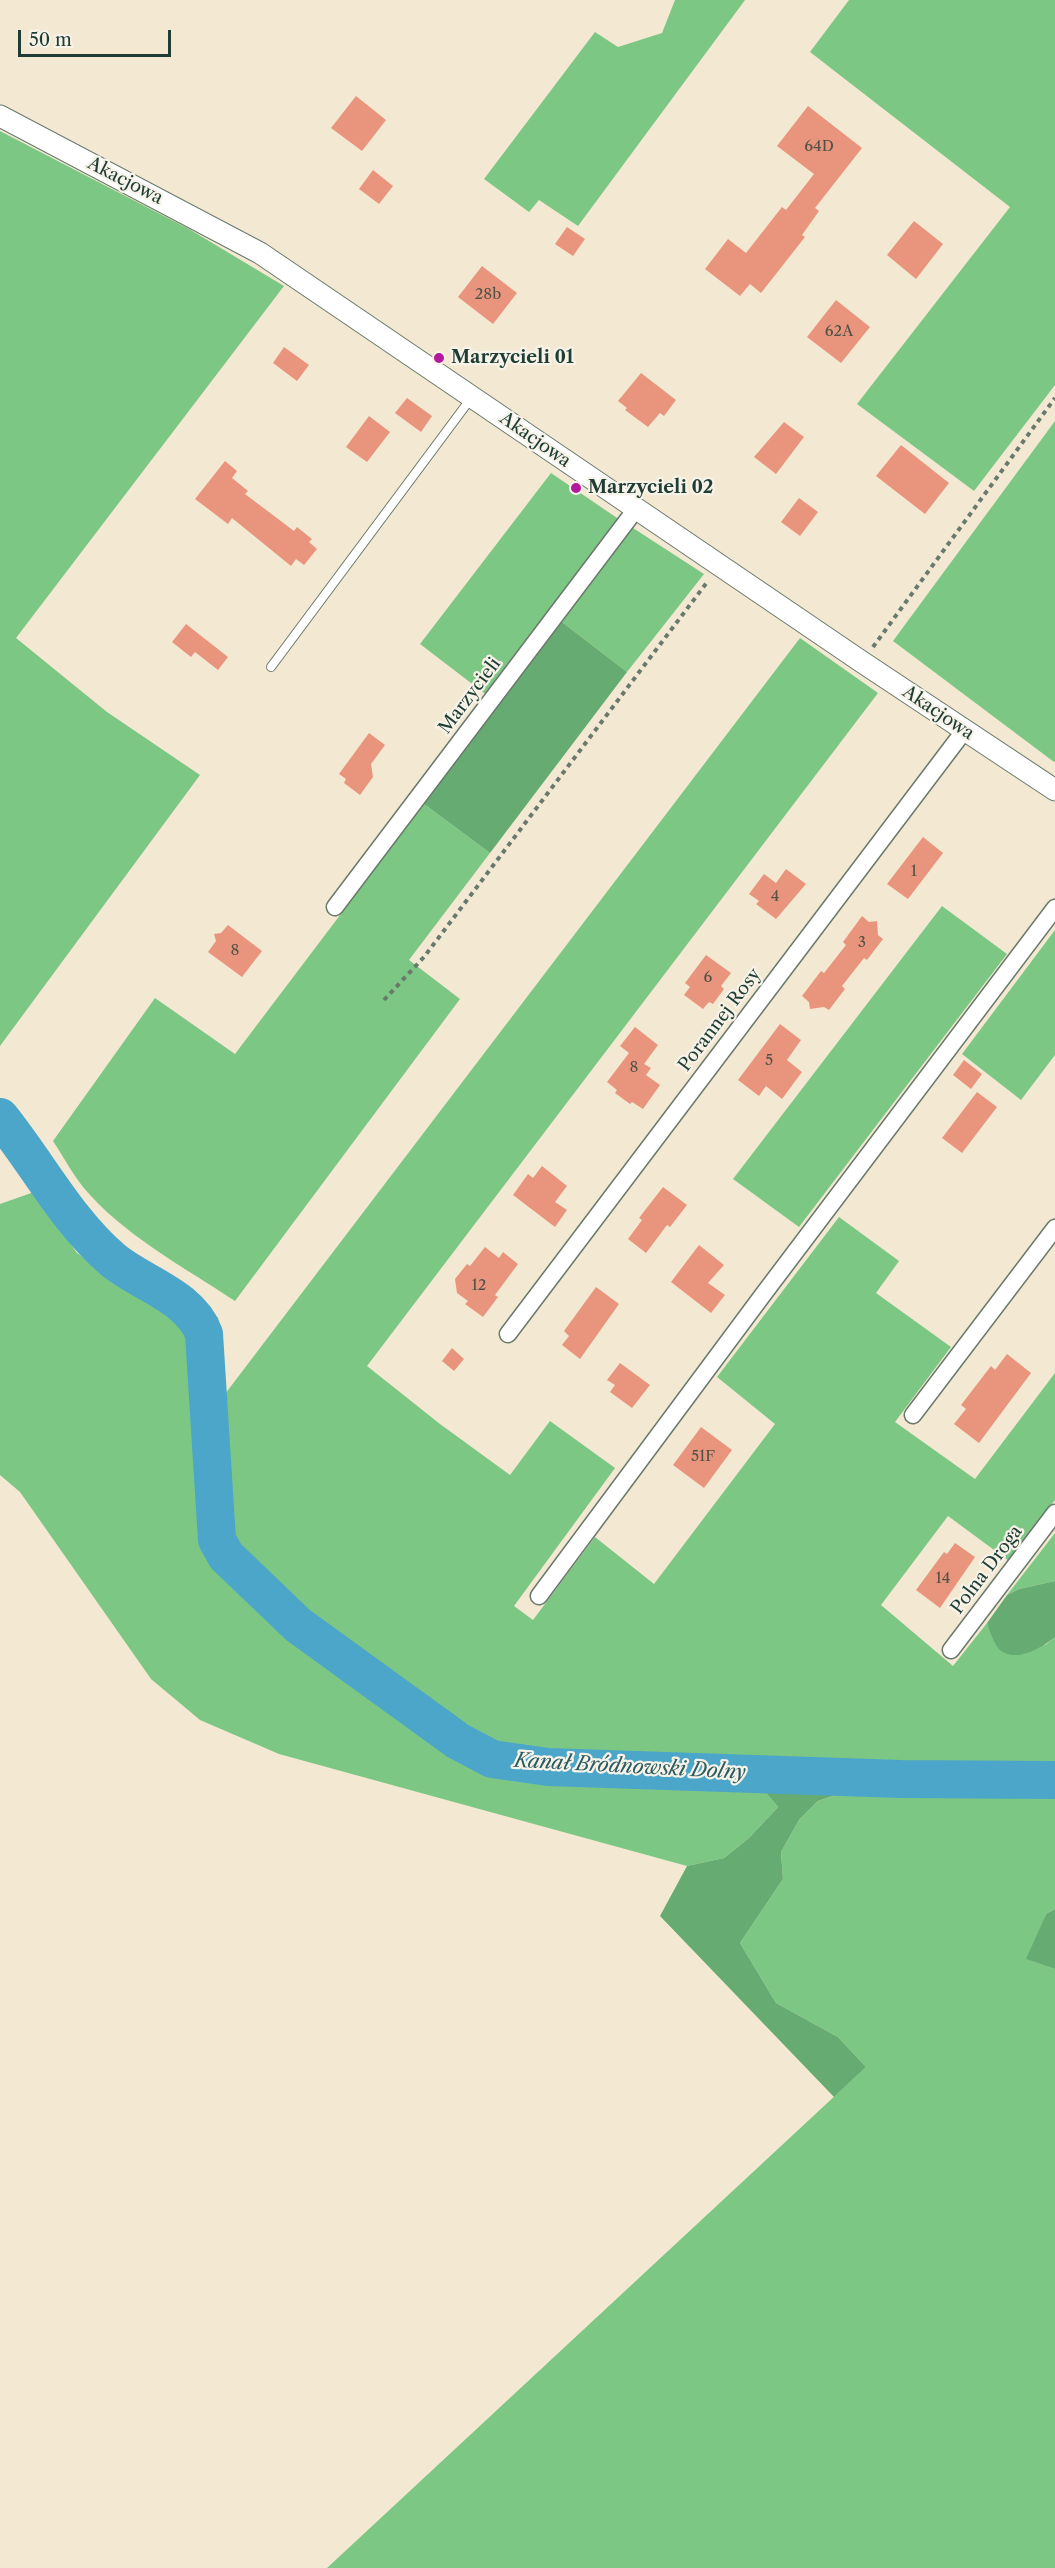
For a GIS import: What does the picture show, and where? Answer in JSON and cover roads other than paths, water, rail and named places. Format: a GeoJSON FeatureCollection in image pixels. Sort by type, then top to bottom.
{"type":"FeatureCollection","features":[{"type":"Feature","properties":{"kind":"street","name":"Akacjowa"},"geometry":{"type":"LineString","coordinates":[[0,116],[260,253],[964,731],[1055,790]]}},
{"type":"Feature","properties":{"kind":"street","name":"Marzycieli"},"geometry":{"type":"LineString","coordinates":[[335,906],[636,509]]}},
{"type":"Feature","properties":{"kind":"street","name":"Porannej Rosy"},"geometry":{"type":"LineString","coordinates":[[508,1334],[964,731]]}},
{"type":"Feature","properties":{"kind":"street"},"geometry":{"type":"LineString","coordinates":[[540,1596],[755,1305],[1055,908]]}},
{"type":"Feature","properties":{"kind":"street"},"geometry":{"type":"LineString","coordinates":[[913,1415],[1055,1228]]}},
{"type":"Feature","properties":{"kind":"street","name":"Polna Droga"},"geometry":{"type":"LineString","coordinates":[[951,1650],[1055,1513]]}},
{"type":"Feature","properties":{"kind":"lane"},"geometry":{"type":"LineString","coordinates":[[271,667],[473,397]]}},
{"type":"Feature","properties":{"kind":"waterway","name":"Kanał Bródnowski Dolny"},"geometry":{"type":"LineString","coordinates":[[0,1117],[67,1210],[96,1245],[125,1269],[177,1300],[197,1321],[204,1334],[217,1540],[226,1556],[298,1625],[458,1741],[492,1759],[548,1767],[901,1779],[1055,1780]]}},
{"type":"Feature","properties":{"kind":"place","name":"Marzycieli 01"},"geometry":{"type":"Point","coordinates":[439,358]}},
{"type":"Feature","properties":{"kind":"place","name":"Marzycieli 02"},"geometry":{"type":"Point","coordinates":[576,488]}}]}
